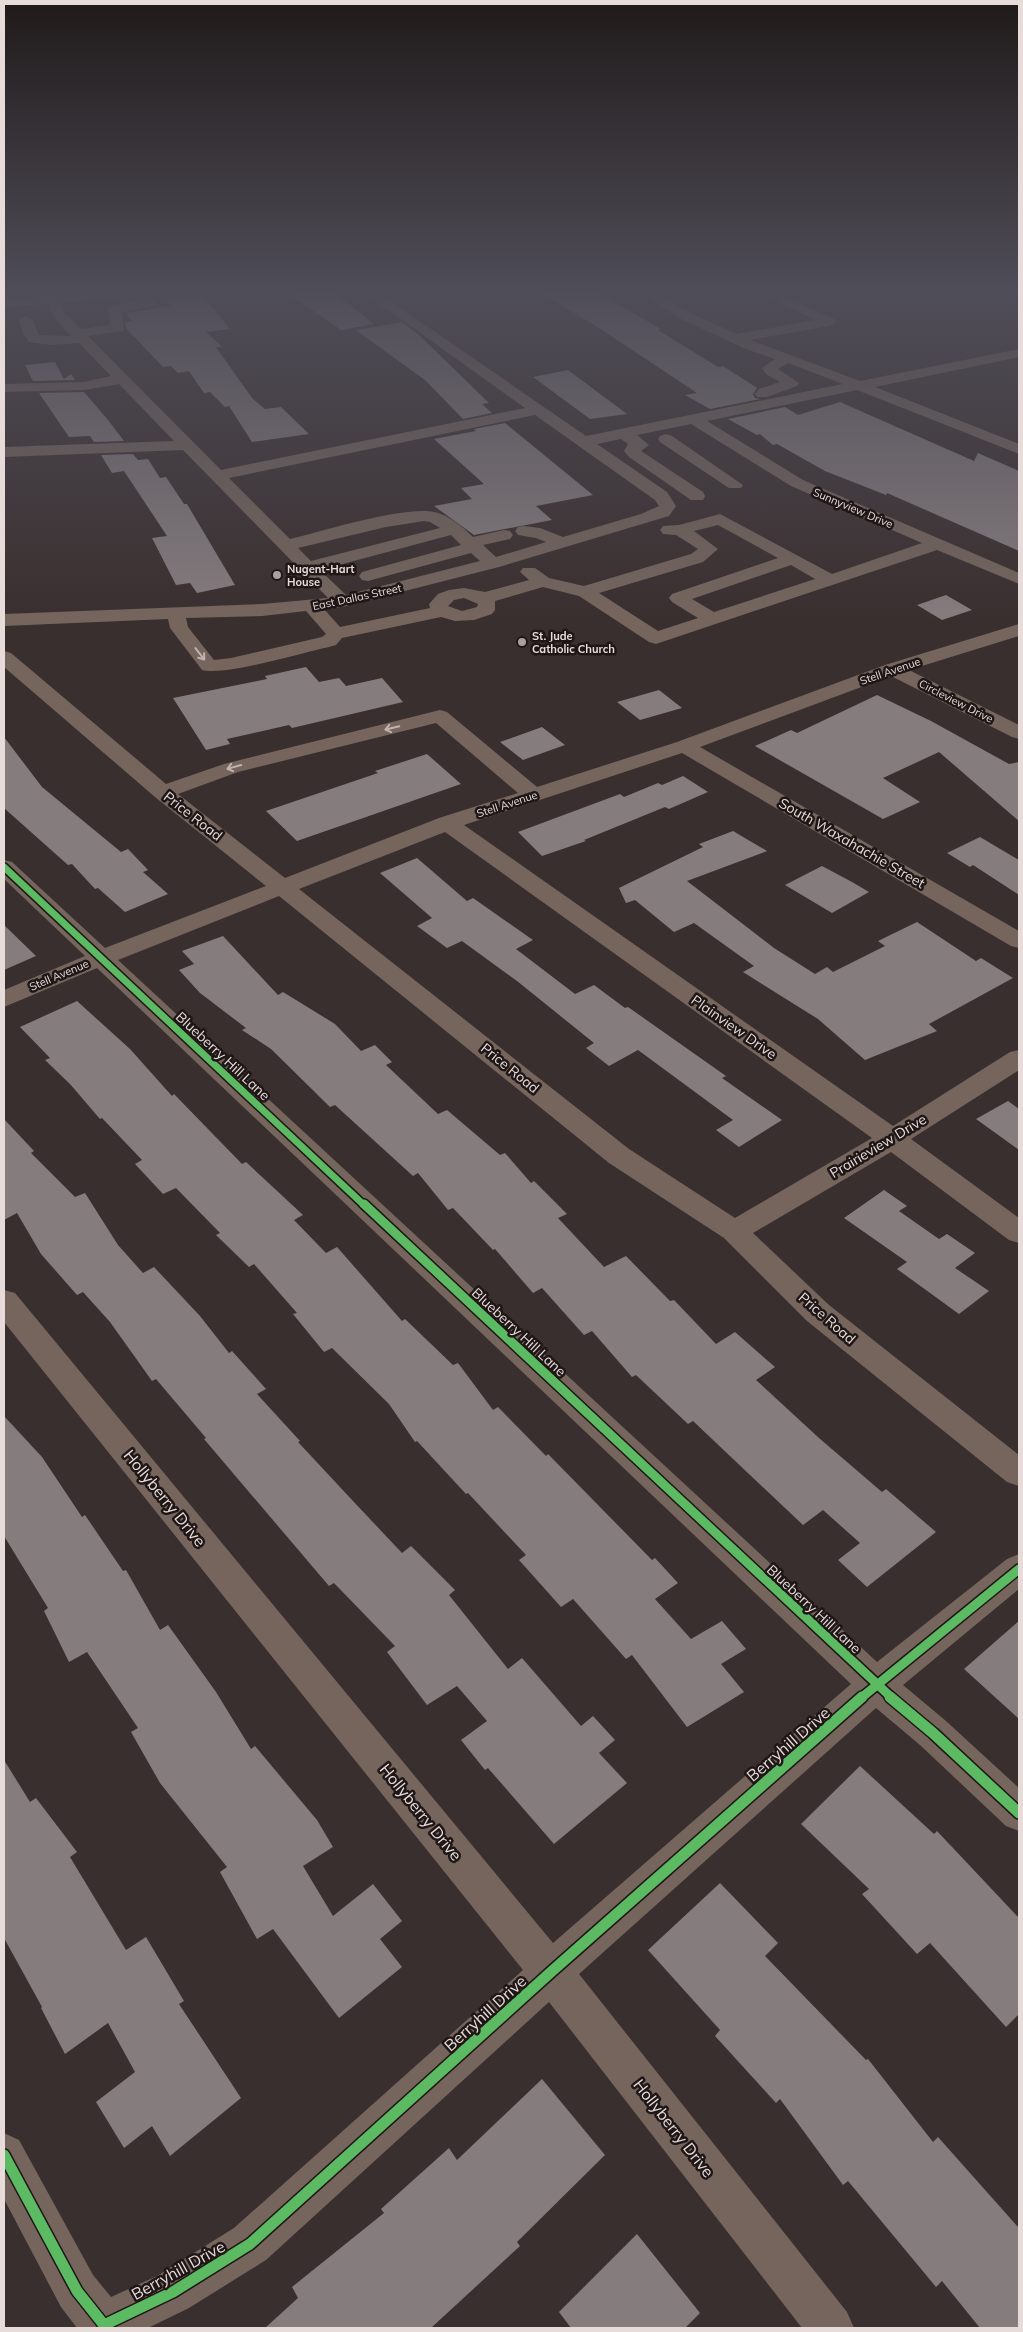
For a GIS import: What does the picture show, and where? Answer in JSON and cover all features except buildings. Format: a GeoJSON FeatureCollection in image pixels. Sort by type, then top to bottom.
{"type":"FeatureCollection","features":[{"type":"Feature","properties":{"kind":"street"},"geometry":{"type":"LineString","coordinates":[[145,403],[342,602]]}},
{"type":"Feature","properties":{"kind":"street"},"geometry":{"type":"LineString","coordinates":[[525,403],[582,442],[624,434],[662,433],[735,485]]}},
{"type":"Feature","properties":{"kind":"street"},"geometry":{"type":"LineString","coordinates":[[697,496],[635,454],[632,451],[633,447],[694,420],[776,403]]}},
{"type":"Feature","properties":{"kind":"street"},"geometry":{"type":"LineString","coordinates":[[902,403],[1019,449]]}},
{"type":"Feature","properties":{"kind":"street"},"geometry":{"type":"LineString","coordinates":[[218,476],[535,410]]}},
{"type":"Feature","properties":{"kind":"street","name":"Sunnyview Drive"},"geometry":{"type":"LineString","coordinates":[[694,420],[797,483],[1019,579]]}},
{"type":"Feature","properties":{"kind":"street"},"geometry":{"type":"LineString","coordinates":[[624,434],[641,445]]}},
{"type":"Feature","properties":{"kind":"street","name":"East Dallas Street"},"geometry":{"type":"LineString","coordinates":[[4,620],[312,607],[342,602],[502,561],[647,518],[663,512],[668,506],[661,496],[582,442]]}},
{"type":"Feature","properties":{"kind":"street"},"geometry":{"type":"LineString","coordinates":[[4,452],[187,445]]}},
{"type":"Feature","properties":{"kind":"street"},"geometry":{"type":"LineString","coordinates":[[287,545],[419,516],[431,516],[471,545],[502,561],[539,573],[585,592],[656,638],[938,544]]}},
{"type":"Feature","properties":{"kind":"street"},"geometry":{"type":"LineString","coordinates":[[585,592],[698,558],[709,549],[647,518]]}},
{"type":"Feature","properties":{"kind":"street"},"geometry":{"type":"LineString","coordinates":[[650,536],[720,519],[830,580]]}},
{"type":"Feature","properties":{"kind":"street"},"geometry":{"type":"LineString","coordinates":[[309,567],[452,530]]}},
{"type":"Feature","properties":{"kind":"street"},"geometry":{"type":"LineString","coordinates":[[524,531],[540,533],[562,543]]}},
{"type":"Feature","properties":{"kind":"street"},"geometry":{"type":"LineString","coordinates":[[368,576],[504,534]]}},
{"type":"Feature","properties":{"kind":"street"},"geometry":{"type":"LineString","coordinates":[[712,619],[678,598],[792,559]]}},
{"type":"Feature","properties":{"kind":"street"},"geometry":{"type":"LineString","coordinates":[[176,613],[179,628],[209,666],[232,664],[329,641],[336,634],[443,611],[438,604],[449,595],[464,593],[484,598],[539,573]]}},
{"type":"Feature","properties":{"kind":"street"},"geometry":{"type":"LineString","coordinates":[[312,607],[336,634]]}},
{"type":"Feature","properties":{"kind":"street","name":"Stell Avenue"},"geometry":{"type":"LineString","coordinates":[[4,999],[100,958],[282,886],[447,824],[684,746],[892,670],[1019,630]]}},
{"type":"Feature","properties":{"kind":"street","name":"Price Road"},"geometry":{"type":"LineString","coordinates":[[4,657],[163,792],[619,1156],[734,1231],[818,1313],[1019,1473]]}},
{"type":"Feature","properties":{"kind":"street","name":"Circleview Drive"},"geometry":{"type":"LineString","coordinates":[[892,670],[1019,733]]}},
{"type":"Feature","properties":{"kind":"street"},"geometry":{"type":"LineString","coordinates":[[163,792],[231,768],[440,716],[534,795]]}},
{"type":"Feature","properties":{"kind":"street","name":"South Waxahachie Street"},"geometry":{"type":"LineString","coordinates":[[684,746],[1019,941]]}},
{"type":"Feature","properties":{"kind":"street","name":"Plainview Drive"},"geometry":{"type":"LineString","coordinates":[[447,824],[892,1139],[1019,1233]]}},
{"type":"Feature","properties":{"kind":"street","name":"Blueberry Hill Lane"},"geometry":{"type":"LineString","coordinates":[[4,867],[876,1685],[933,1733],[1019,1814]]}},
{"type":"Feature","properties":{"kind":"street","name":"Prairieview Drive"},"geometry":{"type":"LineString","coordinates":[[734,1231],[892,1139],[1019,1058]]}},
{"type":"Feature","properties":{"kind":"street","name":"Hollyberry Drive"},"geometry":{"type":"LineString","coordinates":[[4,1301],[551,1972],[831,2328]]}},
{"type":"Feature","properties":{"kind":"street","name":"Berryhill Drive"},"geometry":{"type":"LineString","coordinates":[[4,2155],[77,2291],[104,2325],[172,2292],[250,2244],[551,1972],[876,1685],[1019,1569]]}},
{"type":"Feature","properties":{"kind":"cycle path"},"geometry":{"type":"LineString","coordinates":[[4,867],[876,1685],[933,1733],[1019,1813]]}},
{"type":"Feature","properties":{"kind":"cycle path"},"geometry":{"type":"LineString","coordinates":[[4,2155],[77,2291],[104,2325],[173,2292],[250,2244],[551,1972],[876,1685],[1019,1569]]}},
{"type":"Feature","properties":{"kind":"place","name":"Nugent-Hart House"},"geometry":{"type":"Point","coordinates":[277,575]}},
{"type":"Feature","properties":{"kind":"place","name":"St. Jude Catholic Church"},"geometry":{"type":"Point","coordinates":[522,642]}}]}
